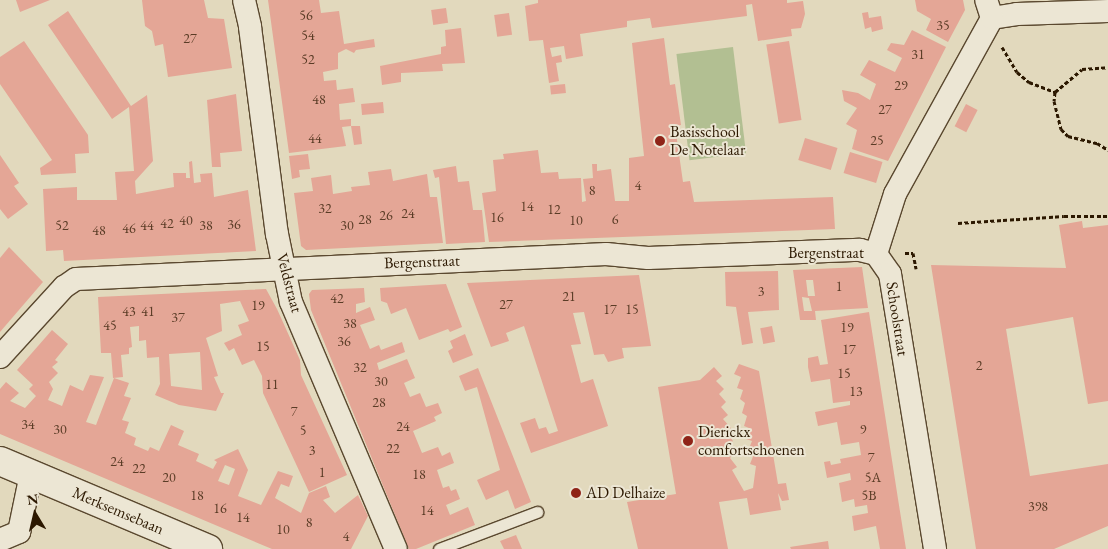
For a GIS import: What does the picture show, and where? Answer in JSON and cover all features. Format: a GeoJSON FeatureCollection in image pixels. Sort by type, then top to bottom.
{"type":"FeatureCollection","features":[{"type":"Feature","properties":{"kind":"main road","name":"Merksemsebaan"},"geometry":{"type":"LineString","coordinates":[[0,461],[208,549]]}},
{"type":"Feature","properties":{"kind":"street","name":"Veldstraat"},"geometry":{"type":"LineString","coordinates":[[244,0],[250,27],[283,270],[291,302],[396,549]]}},
{"type":"Feature","properties":{"kind":"street"},"geometry":{"type":"LineString","coordinates":[[876,254],[895,194],[989,9],[1108,11]]}},
{"type":"Feature","properties":{"kind":"street","name":"Bergenstraat"},"geometry":{"type":"LineString","coordinates":[[0,357],[64,287],[76,279],[606,254],[648,258],[860,250],[876,254]]}},
{"type":"Feature","properties":{"kind":"street","name":"Schoolstraat"},"geometry":{"type":"LineString","coordinates":[[876,254],[890,274],[934,549]]}},
{"type":"Feature","properties":{"kind":"street"},"geometry":{"type":"LineString","coordinates":[[0,540],[19,532],[32,474]]}},
{"type":"Feature","properties":{"kind":"lane"},"geometry":{"type":"LineString","coordinates":[[439,549],[537,512]]}},
{"type":"Feature","properties":{"kind":"path"},"geometry":{"type":"LineString","coordinates":[[989,9],[999,40],[1017,72],[1029,82],[1055,92]]}},
{"type":"Feature","properties":{"kind":"path"},"geometry":{"type":"LineString","coordinates":[[1108,67],[1082,69],[1055,92],[1054,101],[1061,129],[1068,136],[1097,143],[1108,150]]}},
{"type":"Feature","properties":{"kind":"path"},"geometry":{"type":"LineString","coordinates":[[958,223],[1064,216],[1108,216]]}},
{"type":"Feature","properties":{"kind":"green space"},"geometry":{"type":"Polygon","coordinates":[[[733,47],[746,153],[689,160],[676,54],[733,47]]]}},
{"type":"Feature","properties":{"kind":"building"},"geometry":{"type":"Polygon","coordinates":[[[16,0],[50,0],[20,12],[16,0]]]}},
{"type":"Feature","properties":{"kind":"building"},"geometry":{"type":"Polygon","coordinates":[[[142,0],[204,0],[208,18],[224,19],[232,68],[168,77],[163,44],[155,46],[152,31],[145,26],[142,0]]]}},
{"type":"Feature","properties":{"kind":"building"},"geometry":{"type":"Polygon","coordinates":[[[268,0],[319,0],[321,13],[339,11],[344,44],[374,39],[375,47],[356,50],[354,53],[346,49],[338,53],[338,69],[323,72],[324,81],[336,80],[337,90],[353,88],[355,102],[339,104],[340,120],[351,119],[351,126],[342,127],[346,146],[289,153],[268,0]]]}},
{"type":"Feature","properties":{"kind":"building"},"geometry":{"type":"Polygon","coordinates":[[[538,0],[787,0],[787,3],[803,1],[805,14],[801,28],[791,29],[792,36],[758,41],[752,4],[746,5],[747,16],[652,28],[650,18],[627,21],[627,27],[580,34],[583,56],[566,59],[564,46],[550,48],[552,57],[561,55],[562,62],[556,63],[559,81],[549,83],[543,40],[529,41],[525,6],[538,3],[538,0]]]}},
{"type":"Feature","properties":{"kind":"building"},"geometry":{"type":"Polygon","coordinates":[[[915,0],[963,0],[965,10],[948,42],[926,30],[931,19],[917,11],[915,0]]]}},
{"type":"Feature","properties":{"kind":"building"},"geometry":{"type":"Polygon","coordinates":[[[446,8],[448,23],[433,25],[431,10],[446,8]]]}},
{"type":"Feature","properties":{"kind":"building"},"geometry":{"type":"Polygon","coordinates":[[[68,11],[131,106],[147,95],[153,161],[135,181],[136,194],[174,187],[173,173],[186,173],[186,178],[190,178],[189,162],[192,161],[194,183],[201,182],[200,174],[212,173],[214,197],[248,190],[256,251],[64,261],[63,250],[46,251],[43,189],[77,187],[77,200],[117,200],[115,172],[134,171],[129,107],[112,119],[48,25],[68,11]]]}},
{"type":"Feature","properties":{"kind":"building"},"geometry":{"type":"Polygon","coordinates":[[[868,12],[869,18],[881,16],[883,29],[872,32],[871,27],[865,29],[862,13],[868,12]]]}},
{"type":"Feature","properties":{"kind":"building"},"geometry":{"type":"Polygon","coordinates":[[[509,13],[512,35],[497,37],[494,15],[509,13]]]}},
{"type":"Feature","properties":{"kind":"building"},"geometry":{"type":"Polygon","coordinates":[[[461,28],[465,63],[442,64],[443,71],[401,73],[401,82],[382,85],[380,66],[441,54],[441,47],[446,46],[445,30],[461,28]]]}},
{"type":"Feature","properties":{"kind":"building"},"geometry":{"type":"Polygon","coordinates":[[[912,30],[946,47],[888,161],[852,149],[857,130],[846,124],[857,108],[844,101],[842,90],[858,93],[870,100],[876,84],[860,75],[869,60],[895,72],[902,58],[887,50],[891,43],[904,45],[912,30]]]}},
{"type":"Feature","properties":{"kind":"building"},"geometry":{"type":"Polygon","coordinates":[[[664,38],[670,85],[675,84],[681,125],[675,126],[683,182],[690,181],[694,202],[833,197],[835,229],[489,242],[482,193],[496,191],[493,160],[504,159],[503,154],[538,150],[541,173],[558,172],[559,179],[581,178],[582,202],[586,201],[583,179],[593,178],[592,164],[597,164],[597,171],[611,169],[615,201],[629,201],[629,158],[644,156],[632,43],[664,38]]]}},
{"type":"Feature","properties":{"kind":"building"},"geometry":{"type":"Polygon","coordinates":[[[24,41],[88,135],[89,153],[75,154],[76,173],[41,175],[40,168],[52,160],[0,84],[0,57],[24,41]]]}},
{"type":"Feature","properties":{"kind":"building"},"geometry":{"type":"Polygon","coordinates":[[[789,41],[802,120],[779,124],[766,45],[789,41]]]}},
{"type":"Feature","properties":{"kind":"building"},"geometry":{"type":"Polygon","coordinates":[[[565,84],[566,93],[551,95],[550,86],[565,84]]]}},
{"type":"Feature","properties":{"kind":"building"},"geometry":{"type":"Polygon","coordinates":[[[236,94],[242,151],[220,153],[221,167],[212,167],[207,100],[236,94]]]}},
{"type":"Feature","properties":{"kind":"building"},"geometry":{"type":"Polygon","coordinates":[[[383,102],[384,113],[362,115],[361,104],[383,102]]]}},
{"type":"Feature","properties":{"kind":"building"},"geometry":{"type":"Polygon","coordinates":[[[966,104],[978,110],[966,132],[955,126],[966,104]]]}},
{"type":"Feature","properties":{"kind":"building"},"geometry":{"type":"Polygon","coordinates":[[[351,126],[360,126],[362,144],[354,145],[351,126]]]}},
{"type":"Feature","properties":{"kind":"building"},"geometry":{"type":"Polygon","coordinates":[[[805,138],[838,148],[831,170],[798,160],[805,138]]]}},
{"type":"Feature","properties":{"kind":"building"},"geometry":{"type":"Polygon","coordinates":[[[850,152],[883,162],[876,183],[844,173],[850,152]]]}},
{"type":"Feature","properties":{"kind":"building"},"geometry":{"type":"Polygon","coordinates":[[[308,154],[310,169],[299,170],[300,177],[292,179],[289,156],[308,154]]]}},
{"type":"Feature","properties":{"kind":"building"},"geometry":{"type":"Polygon","coordinates":[[[0,155],[19,183],[14,186],[28,204],[8,219],[0,209],[0,155]]]}},
{"type":"Feature","properties":{"kind":"building"},"geometry":{"type":"Polygon","coordinates":[[[456,166],[458,182],[469,181],[473,210],[482,210],[485,242],[446,244],[439,177],[435,178],[433,170],[456,166]]]}},
{"type":"Feature","properties":{"kind":"building"},"geometry":{"type":"Polygon","coordinates":[[[391,169],[393,181],[427,174],[430,197],[437,197],[443,243],[306,250],[301,246],[294,193],[313,191],[311,178],[331,175],[333,194],[352,191],[351,187],[370,185],[368,172],[391,169]]]}},
{"type":"Feature","properties":{"kind":"building"},"geometry":{"type":"Polygon","coordinates":[[[1082,221],[1083,228],[1108,225],[1108,401],[1088,404],[1073,317],[1006,329],[1030,476],[1108,464],[1108,526],[1054,549],[976,549],[931,265],[1066,268],[1059,225],[1082,221]]]}},
{"type":"Feature","properties":{"kind":"building"},"geometry":{"type":"Polygon","coordinates":[[[9,247],[43,282],[0,332],[0,258],[9,247]]]}},
{"type":"Feature","properties":{"kind":"building"},"geometry":{"type":"Polygon","coordinates":[[[862,267],[868,308],[815,311],[816,320],[800,320],[793,270],[862,267]],[[806,280],[808,296],[815,296],[813,280],[806,280]],[[802,297],[804,311],[812,311],[809,298],[802,297]]]}},
{"type":"Feature","properties":{"kind":"building"},"geometry":{"type":"Polygon","coordinates":[[[778,271],[779,310],[748,312],[753,343],[742,345],[736,307],[726,306],[725,272],[778,271]]]}},
{"type":"Feature","properties":{"kind":"building"},"geometry":{"type":"Polygon","coordinates":[[[639,275],[651,346],[622,348],[624,358],[608,362],[604,354],[594,355],[584,312],[573,313],[581,344],[571,345],[581,383],[593,379],[608,426],[531,453],[520,423],[535,418],[539,429],[546,427],[549,434],[558,431],[524,326],[506,333],[509,341],[491,347],[467,283],[639,275]]]}},
{"type":"Feature","properties":{"kind":"building"},"geometry":{"type":"Polygon","coordinates":[[[446,284],[462,327],[450,332],[448,329],[419,340],[406,308],[391,314],[387,303],[381,301],[380,288],[446,284]]]}},
{"type":"Feature","properties":{"kind":"building"},"geometry":{"type":"Polygon","coordinates":[[[364,288],[365,302],[356,304],[356,313],[370,307],[375,320],[360,325],[370,349],[379,345],[381,350],[402,342],[405,352],[377,363],[379,370],[407,359],[415,378],[404,383],[410,397],[420,393],[426,407],[438,403],[442,413],[434,417],[436,421],[413,431],[422,453],[438,447],[442,456],[450,452],[454,463],[437,470],[443,488],[449,486],[451,491],[456,489],[460,499],[446,505],[450,515],[468,507],[475,525],[416,549],[409,549],[311,310],[309,294],[312,290],[364,288]]]}},
{"type":"Feature","properties":{"kind":"building"},"geometry":{"type":"Polygon","coordinates":[[[266,289],[300,360],[301,375],[347,475],[309,492],[263,393],[262,376],[254,360],[242,365],[234,348],[229,351],[224,343],[242,335],[238,325],[249,321],[240,301],[220,304],[222,331],[206,338],[218,376],[214,377],[221,393],[224,393],[216,411],[179,405],[155,395],[160,384],[159,357],[147,358],[146,340],[139,341],[139,326],[130,327],[132,347],[129,348],[129,354],[121,355],[123,377],[113,378],[111,353],[101,353],[98,297],[266,289]],[[200,352],[169,354],[171,386],[202,390],[200,352]]]}},
{"type":"Feature","properties":{"kind":"building"},"geometry":{"type":"Polygon","coordinates":[[[869,312],[906,549],[880,549],[876,526],[854,531],[852,516],[868,513],[867,505],[855,507],[854,499],[842,502],[839,483],[851,480],[850,473],[827,478],[824,462],[830,461],[831,465],[841,463],[840,459],[861,455],[859,442],[841,445],[837,422],[818,426],[815,412],[850,405],[850,401],[833,403],[830,379],[811,382],[808,358],[818,356],[820,365],[828,364],[821,320],[869,312]]]}},
{"type":"Feature","properties":{"kind":"building"},"geometry":{"type":"Polygon","coordinates":[[[772,326],[775,342],[763,344],[760,328],[772,326]]]}},
{"type":"Feature","properties":{"kind":"building"},"geometry":{"type":"Polygon","coordinates":[[[52,330],[68,344],[55,360],[58,362],[52,367],[58,373],[49,382],[53,389],[48,400],[62,406],[70,385],[83,391],[90,375],[104,377],[86,422],[96,425],[114,378],[129,383],[124,396],[131,398],[122,420],[129,422],[125,433],[136,438],[134,445],[148,451],[150,447],[159,451],[171,425],[184,431],[178,445],[199,454],[196,461],[213,469],[217,462],[214,460],[238,449],[248,470],[238,496],[261,505],[278,471],[293,476],[289,487],[281,484],[275,498],[301,513],[309,493],[326,486],[330,497],[323,500],[335,513],[358,495],[368,516],[351,549],[272,549],[0,434],[0,389],[6,382],[19,393],[10,401],[25,408],[36,396],[29,389],[33,385],[17,370],[52,330]],[[225,465],[218,481],[229,485],[235,469],[225,465]]]}},
{"type":"Feature","properties":{"kind":"building"},"geometry":{"type":"Polygon","coordinates":[[[465,334],[473,355],[453,363],[448,351],[453,348],[450,341],[465,334]]]}},
{"type":"Feature","properties":{"kind":"building"},"geometry":{"type":"Polygon","coordinates":[[[739,364],[759,371],[778,484],[786,483],[789,500],[782,501],[778,493],[781,510],[750,515],[747,498],[719,502],[728,549],[638,549],[627,502],[676,494],[658,387],[700,380],[714,367],[722,376],[716,381],[724,389],[719,394],[726,402],[721,407],[728,415],[723,419],[731,428],[726,432],[733,441],[728,445],[734,454],[730,458],[737,467],[732,470],[744,491],[753,488],[756,466],[750,464],[754,454],[748,451],[752,441],[746,439],[749,428],[744,426],[747,416],[742,413],[745,403],[740,399],[743,390],[737,388],[741,377],[734,374],[739,364]]]}},
{"type":"Feature","properties":{"kind":"building"},"geometry":{"type":"Polygon","coordinates":[[[478,368],[531,502],[515,509],[508,490],[486,500],[477,480],[500,470],[477,387],[465,391],[459,376],[478,368]]]}},
{"type":"Feature","properties":{"kind":"building"},"geometry":{"type":"Polygon","coordinates":[[[516,535],[522,549],[504,549],[500,541],[516,535]]]}},
{"type":"Feature","properties":{"kind":"building"},"geometry":{"type":"Polygon","coordinates":[[[828,541],[829,549],[791,549],[790,547],[828,541]]]}},
{"type":"Feature","properties":{"kind":"place","name":"Basisschool De Notelaar"},"geometry":{"type":"Point","coordinates":[660,141]}},
{"type":"Feature","properties":{"kind":"place","name":"Dierickx comfortschoenen"},"geometry":{"type":"Point","coordinates":[688,441]}},
{"type":"Feature","properties":{"kind":"place","name":"AD Delhaize"},"geometry":{"type":"Point","coordinates":[576,493]}}]}
